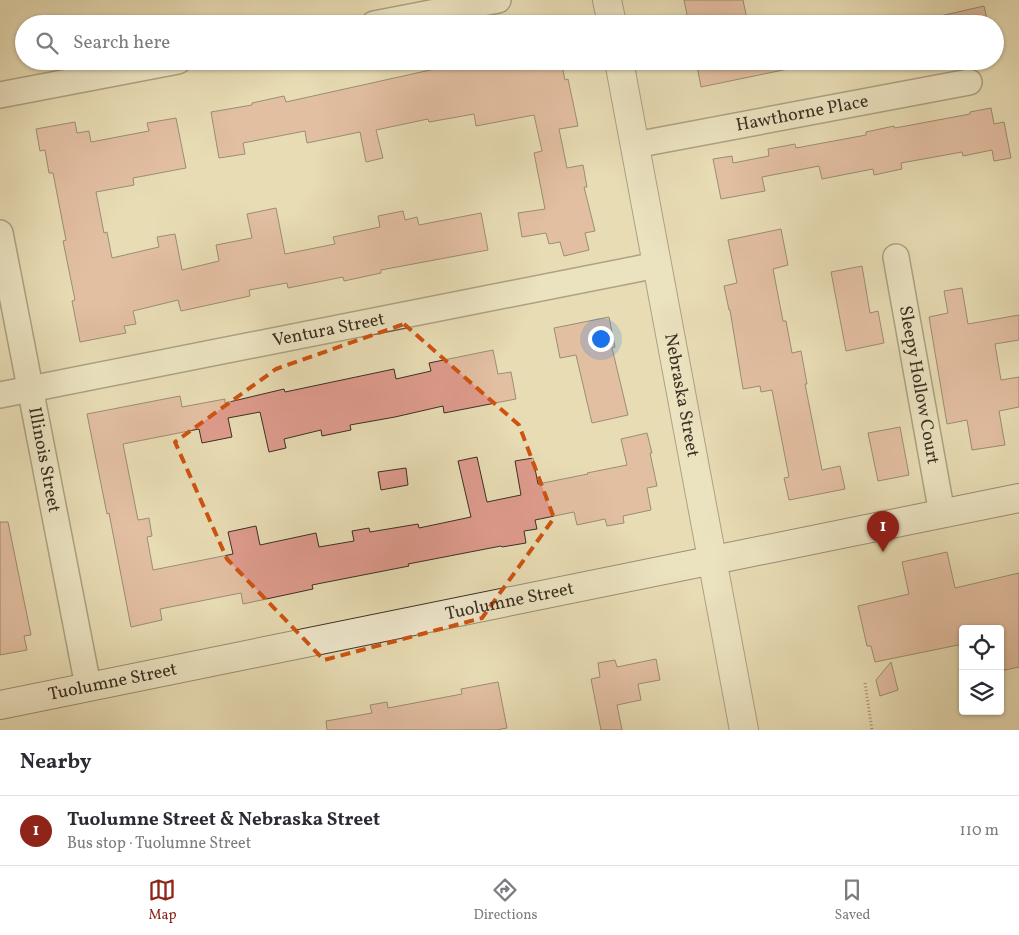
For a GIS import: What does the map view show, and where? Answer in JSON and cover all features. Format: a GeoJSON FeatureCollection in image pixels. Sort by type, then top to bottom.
{"type":"FeatureCollection","features":[{"type":"Feature","properties":{"kind":"main road"},"geometry":{"type":"LineString","coordinates":[[607,0],[610,15]]}},
{"type":"Feature","properties":{"kind":"main road","name":"Nebraska Street"},"geometry":{"type":"LineString","coordinates":[[621,70],[744,730]]}},
{"type":"Feature","properties":{"kind":"main road","name":"Tuolumne Street"},"geometry":{"type":"LineString","coordinates":[[0,705],[1019,498]]}},
{"type":"Feature","properties":{"kind":"street"},"geometry":{"type":"LineString","coordinates":[[420,15],[498,0]]}},
{"type":"Feature","properties":{"kind":"street"},"geometry":{"type":"LineString","coordinates":[[0,95],[131,70]]}},
{"type":"Feature","properties":{"kind":"street","name":"Hawthorne Place"},"geometry":{"type":"LineString","coordinates":[[635,145],[969,82]]}},
{"type":"Feature","properties":{"kind":"street","name":"Illinois Street"},"geometry":{"type":"LineString","coordinates":[[0,233],[88,686]]}},
{"type":"Feature","properties":{"kind":"street","name":"Sleepy Hollow Court"},"geometry":{"type":"LineString","coordinates":[[896,257],[942,514]]}},
{"type":"Feature","properties":{"kind":"street","name":"Ventura Street"},"geometry":{"type":"LineString","coordinates":[[0,395],[658,265]]}},
{"type":"Feature","properties":{"kind":"path"},"geometry":{"type":"LineString","coordinates":[[865,683],[872,730]]}},
{"type":"Feature","properties":{"kind":"highlighted area"},"geometry":{"type":"Polygon","coordinates":[[[404,324],[519,425],[554,518],[482,618],[324,660],[227,559],[175,442],[276,369],[404,324]]]}},
{"type":"Feature","properties":{"kind":"building"},"geometry":{"type":"Polygon","coordinates":[[[684,0],[743,0],[746,15],[687,15],[684,0]]]}},
{"type":"Feature","properties":{"kind":"building"},"geometry":{"type":"Polygon","coordinates":[[[984,6],[986,15],[945,15],[984,6]]]}},
{"type":"Feature","properties":{"kind":"building"},"geometry":{"type":"Polygon","coordinates":[[[430,70],[563,70],[565,80],[568,79],[578,126],[559,129],[567,168],[583,165],[587,187],[584,187],[595,231],[585,233],[589,250],[564,256],[560,242],[549,244],[546,233],[522,237],[518,213],[545,209],[534,153],[542,151],[534,115],[476,126],[474,114],[429,122],[428,119],[376,130],[383,158],[366,162],[360,132],[307,143],[305,131],[243,143],[245,154],[219,158],[211,112],[252,105],[252,103],[284,96],[286,102],[430,70]]]}},
{"type":"Feature","properties":{"kind":"building"},"geometry":{"type":"Polygon","coordinates":[[[698,70],[783,70],[701,87],[698,70]]]}},
{"type":"Feature","properties":{"kind":"building"},"geometry":{"type":"Polygon","coordinates":[[[991,108],[994,124],[1004,122],[1011,158],[994,161],[992,150],[963,156],[962,152],[901,163],[902,169],[874,175],[873,169],[822,179],[819,166],[762,177],[765,191],[721,199],[713,159],[732,156],[733,163],[769,156],[768,149],[795,144],[796,148],[866,135],[866,132],[894,126],[895,128],[970,114],[970,112],[991,108]]]}},
{"type":"Feature","properties":{"kind":"building"},"geometry":{"type":"Polygon","coordinates":[[[176,118],[186,168],[133,178],[134,185],[96,192],[104,233],[107,232],[112,258],[159,247],[157,237],[175,234],[182,270],[219,261],[216,245],[252,238],[247,214],[276,208],[285,254],[335,244],[333,237],[380,227],[378,216],[403,211],[405,220],[417,217],[419,225],[481,213],[488,250],[381,270],[381,273],[344,281],[343,277],[288,288],[287,283],[249,290],[250,296],[181,311],[178,300],[133,311],[136,324],[124,326],[126,333],[80,342],[72,301],[75,300],[63,241],[66,240],[53,173],[49,173],[45,150],[40,151],[36,129],[75,122],[77,133],[89,131],[91,142],[149,131],[147,123],[176,118]]]}},
{"type":"Feature","properties":{"kind":"building"},"geometry":{"type":"Polygon","coordinates":[[[781,229],[788,265],[773,269],[783,321],[786,321],[792,353],[801,351],[807,384],[805,384],[822,470],[840,466],[845,489],[789,500],[784,478],[789,477],[772,390],[761,392],[760,386],[743,389],[730,310],[724,286],[737,283],[728,240],[781,229]]]}},
{"type":"Feature","properties":{"kind":"building"},"geometry":{"type":"Polygon","coordinates":[[[862,266],[870,313],[878,311],[884,343],[846,351],[831,272],[862,266]]]}},
{"type":"Feature","properties":{"kind":"building"},"geometry":{"type":"Polygon","coordinates":[[[962,288],[968,324],[1019,315],[1019,340],[995,344],[1001,380],[1019,377],[1019,407],[999,411],[1005,445],[972,450],[967,420],[947,424],[929,317],[948,313],[944,291],[962,288]]]}},
{"type":"Feature","properties":{"kind":"building"},"geometry":{"type":"Polygon","coordinates":[[[609,317],[615,347],[612,348],[628,415],[592,423],[576,355],[560,358],[554,328],[609,317]]]}},
{"type":"Feature","properties":{"kind":"building"},"geometry":{"type":"Polygon","coordinates":[[[493,350],[498,374],[511,372],[516,399],[444,413],[443,406],[350,425],[351,430],[322,436],[321,430],[284,439],[286,448],[269,452],[260,412],[228,418],[232,437],[202,443],[199,429],[123,444],[138,520],[149,518],[152,536],[147,537],[153,570],[233,554],[228,532],[256,526],[260,545],[316,533],[319,547],[354,541],[352,531],[369,528],[370,532],[418,524],[419,528],[471,517],[458,461],[477,457],[487,502],[521,495],[515,461],[533,458],[538,484],[588,474],[627,465],[621,439],[647,433],[657,486],[647,488],[651,510],[623,516],[624,523],[607,526],[605,519],[577,525],[574,512],[535,520],[537,529],[524,531],[526,543],[408,564],[409,566],[312,585],[313,589],[243,604],[241,593],[160,609],[162,620],[131,627],[109,513],[107,514],[87,414],[180,396],[182,407],[225,399],[225,403],[284,389],[285,392],[394,369],[396,379],[431,371],[429,363],[493,350]]]}},
{"type":"Feature","properties":{"kind":"building"},"geometry":{"type":"Polygon","coordinates":[[[900,427],[909,475],[878,481],[868,433],[900,427]]]}},
{"type":"Feature","properties":{"kind":"building"},"geometry":{"type":"Polygon","coordinates":[[[406,468],[408,485],[381,490],[378,472],[406,468]]]}},
{"type":"Feature","properties":{"kind":"building"},"geometry":{"type":"Polygon","coordinates":[[[0,522],[8,522],[31,635],[24,636],[27,650],[0,655],[0,522]]]}},
{"type":"Feature","properties":{"kind":"building"},"geometry":{"type":"Polygon","coordinates":[[[947,552],[955,588],[1019,573],[1019,667],[1004,670],[1004,625],[959,625],[959,645],[875,662],[871,646],[867,646],[858,606],[909,594],[902,562],[947,552]]]}},
{"type":"Feature","properties":{"kind":"building"},"geometry":{"type":"Polygon","coordinates":[[[656,659],[660,680],[638,684],[641,700],[617,705],[622,730],[601,730],[591,679],[600,677],[598,663],[615,660],[617,667],[656,659]]]}},
{"type":"Feature","properties":{"kind":"building"},"geometry":{"type":"Polygon","coordinates":[[[891,662],[898,690],[880,696],[876,680],[891,662]]]}},
{"type":"Feature","properties":{"kind":"building"},"geometry":{"type":"Polygon","coordinates":[[[498,682],[507,728],[496,730],[327,730],[326,721],[372,713],[370,705],[387,702],[388,708],[462,694],[461,689],[498,682]]]}},
{"type":"Feature","properties":{"kind":"place","name":"Tuolumne Street & Nebraska Street"},"geometry":{"type":"Point","coordinates":[883,552]}}]}
